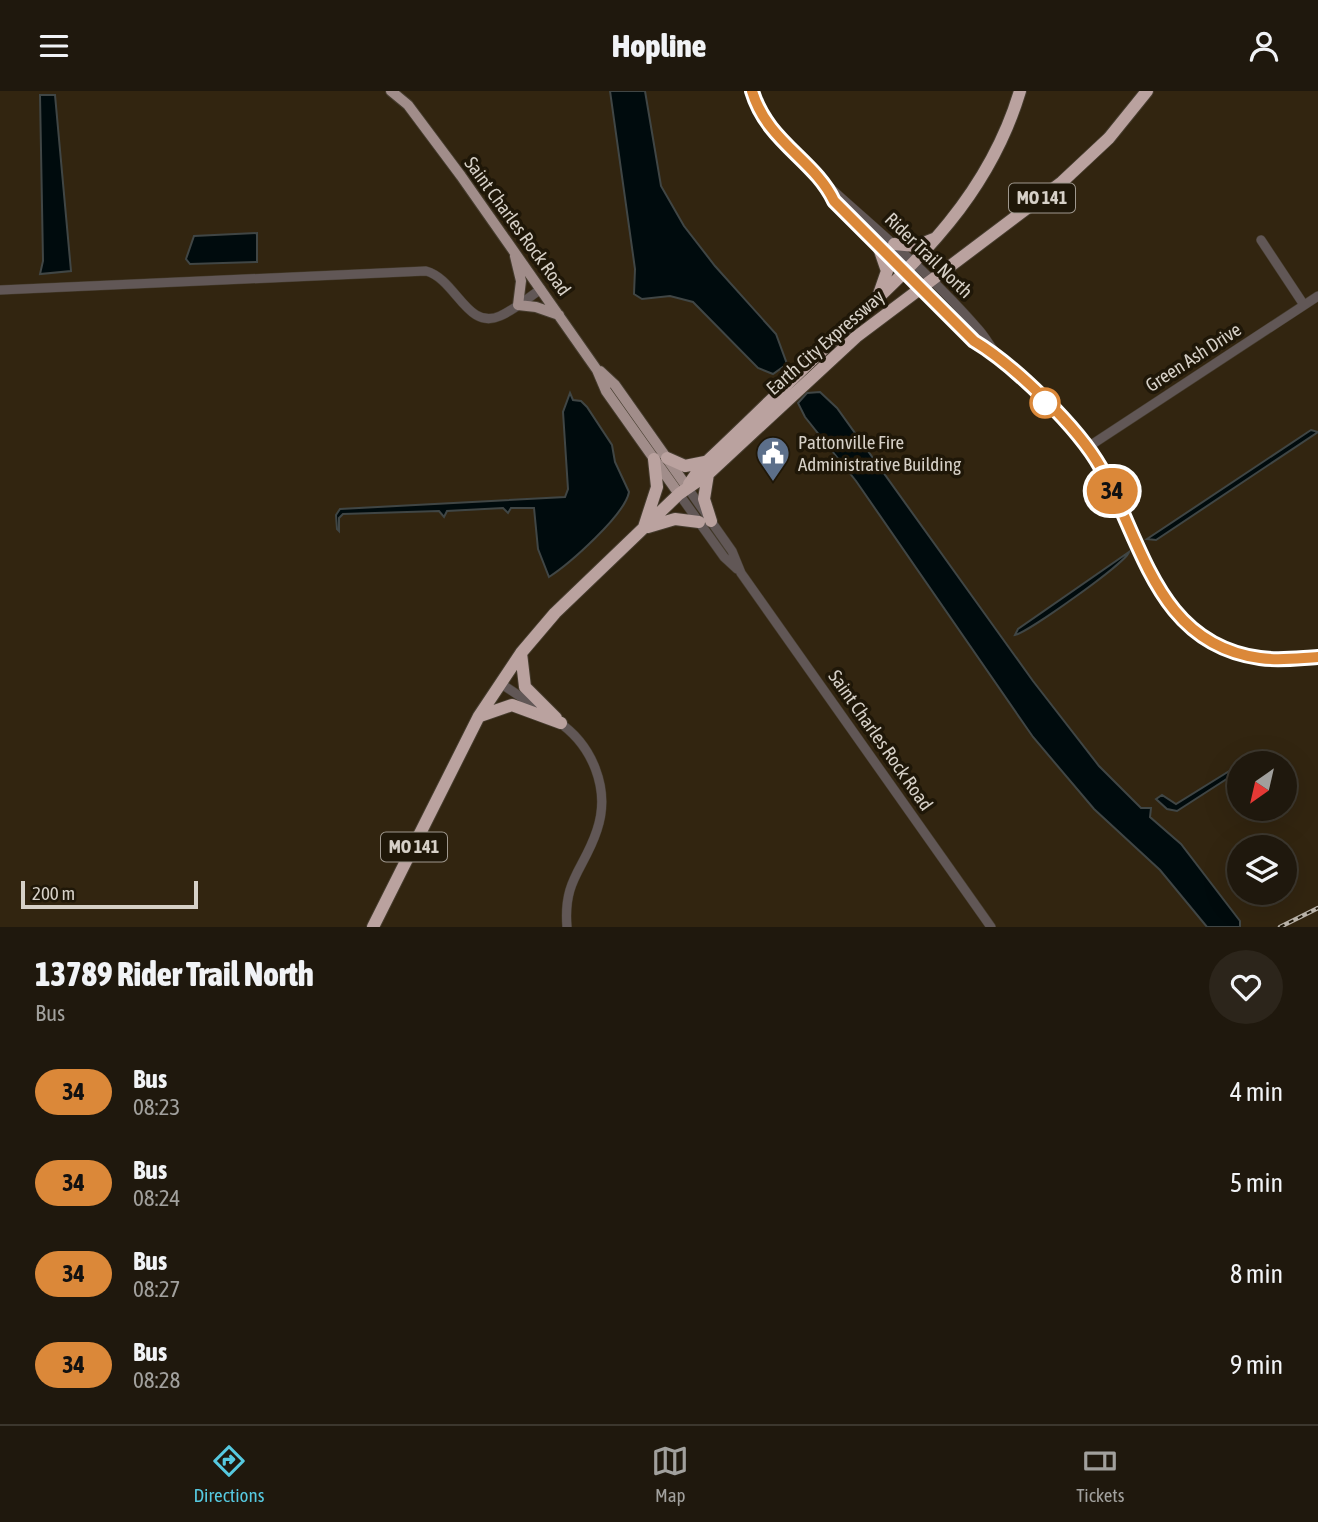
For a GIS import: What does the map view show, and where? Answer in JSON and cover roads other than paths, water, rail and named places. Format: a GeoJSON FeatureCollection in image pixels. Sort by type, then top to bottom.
{"type":"FeatureCollection","features":[{"type":"Feature","properties":{"kind":"highway","name":"Earth City Expressway"},"geometry":{"type":"LineString","coordinates":[[373,927],[480,716],[521,653],[570,597],[707,468],[942,234],[991,163],[1020,91]]}},
{"type":"Feature","properties":{"kind":"highway","name":"Earth City Expressway"},"geometry":{"type":"LineString","coordinates":[[707,468],[827,362],[925,283],[1062,183],[1109,138],[1147,91]]}},
{"type":"Feature","properties":{"kind":"highway"},"geometry":{"type":"LineString","coordinates":[[894,244],[916,246],[942,234]]}},
{"type":"Feature","properties":{"kind":"highway"},"geometry":{"type":"LineString","coordinates":[[877,299],[887,271],[878,245]]}},
{"type":"Feature","properties":{"kind":"highway"},"geometry":{"type":"LineString","coordinates":[[660,459],[685,466],[707,468],[705,522],[675,519],[644,528],[657,487],[660,459]]}},
{"type":"Feature","properties":{"kind":"highway"},"geometry":{"type":"LineString","coordinates":[[521,653],[525,687],[561,723]]}},
{"type":"Feature","properties":{"kind":"highway"},"geometry":{"type":"LineString","coordinates":[[480,716],[512,705],[561,723]]}},
{"type":"Feature","properties":{"kind":"main road","name":"Saint Charles Rock Road"},"geometry":{"type":"LineString","coordinates":[[391,91],[408,105],[597,370],[615,385],[683,491]]}},
{"type":"Feature","properties":{"kind":"main road","name":"Saint Charles Rock Road"},"geometry":{"type":"LineString","coordinates":[[403,91],[408,105]]}},
{"type":"Feature","properties":{"kind":"main road"},"geometry":{"type":"LineString","coordinates":[[513,250],[521,281],[518,305],[536,307],[560,316]]}},
{"type":"Feature","properties":{"kind":"street","name":"Rider Trail North"},"geometry":{"type":"LineString","coordinates":[[752,91],[775,134],[828,189],[851,205],[894,244],[909,268]]}},
{"type":"Feature","properties":{"kind":"street","name":"Rider Trail North"},"geometry":{"type":"LineString","coordinates":[[828,189],[834,201],[878,245],[925,283],[974,341],[996,354],[1088,447],[1158,586],[1171,608],[1191,629],[1217,645],[1246,655],[1274,659],[1318,657]]}},
{"type":"Feature","properties":{"kind":"street"},"geometry":{"type":"LineString","coordinates":[[1261,240],[1304,305]]}},
{"type":"Feature","properties":{"kind":"street"},"geometry":{"type":"LineString","coordinates":[[0,290],[418,271],[433,273],[448,282],[475,316],[494,319],[541,289]]}},
{"type":"Feature","properties":{"kind":"street","name":"Green Ash Drive"},"geometry":{"type":"LineString","coordinates":[[1088,447],[1318,296]]}},
{"type":"Feature","properties":{"kind":"street","name":"Saint Charles Rock Road"},"geometry":{"type":"LineString","coordinates":[[683,491],[705,522],[724,557],[741,573],[991,927]]}},
{"type":"Feature","properties":{"kind":"street"},"geometry":{"type":"LineString","coordinates":[[500,683],[561,723],[589,754],[599,781],[601,799],[598,829],[568,890],[567,927]]}},
{"type":"Feature","properties":{"kind":"railway"},"geometry":{"type":"LineString","coordinates":[[1280,927],[1318,908]]}},
{"type":"Feature","properties":{"kind":"place","name":"Pattonville Fire Administrative Building"},"geometry":{"type":"Point","coordinates":[773,483]}}]}
